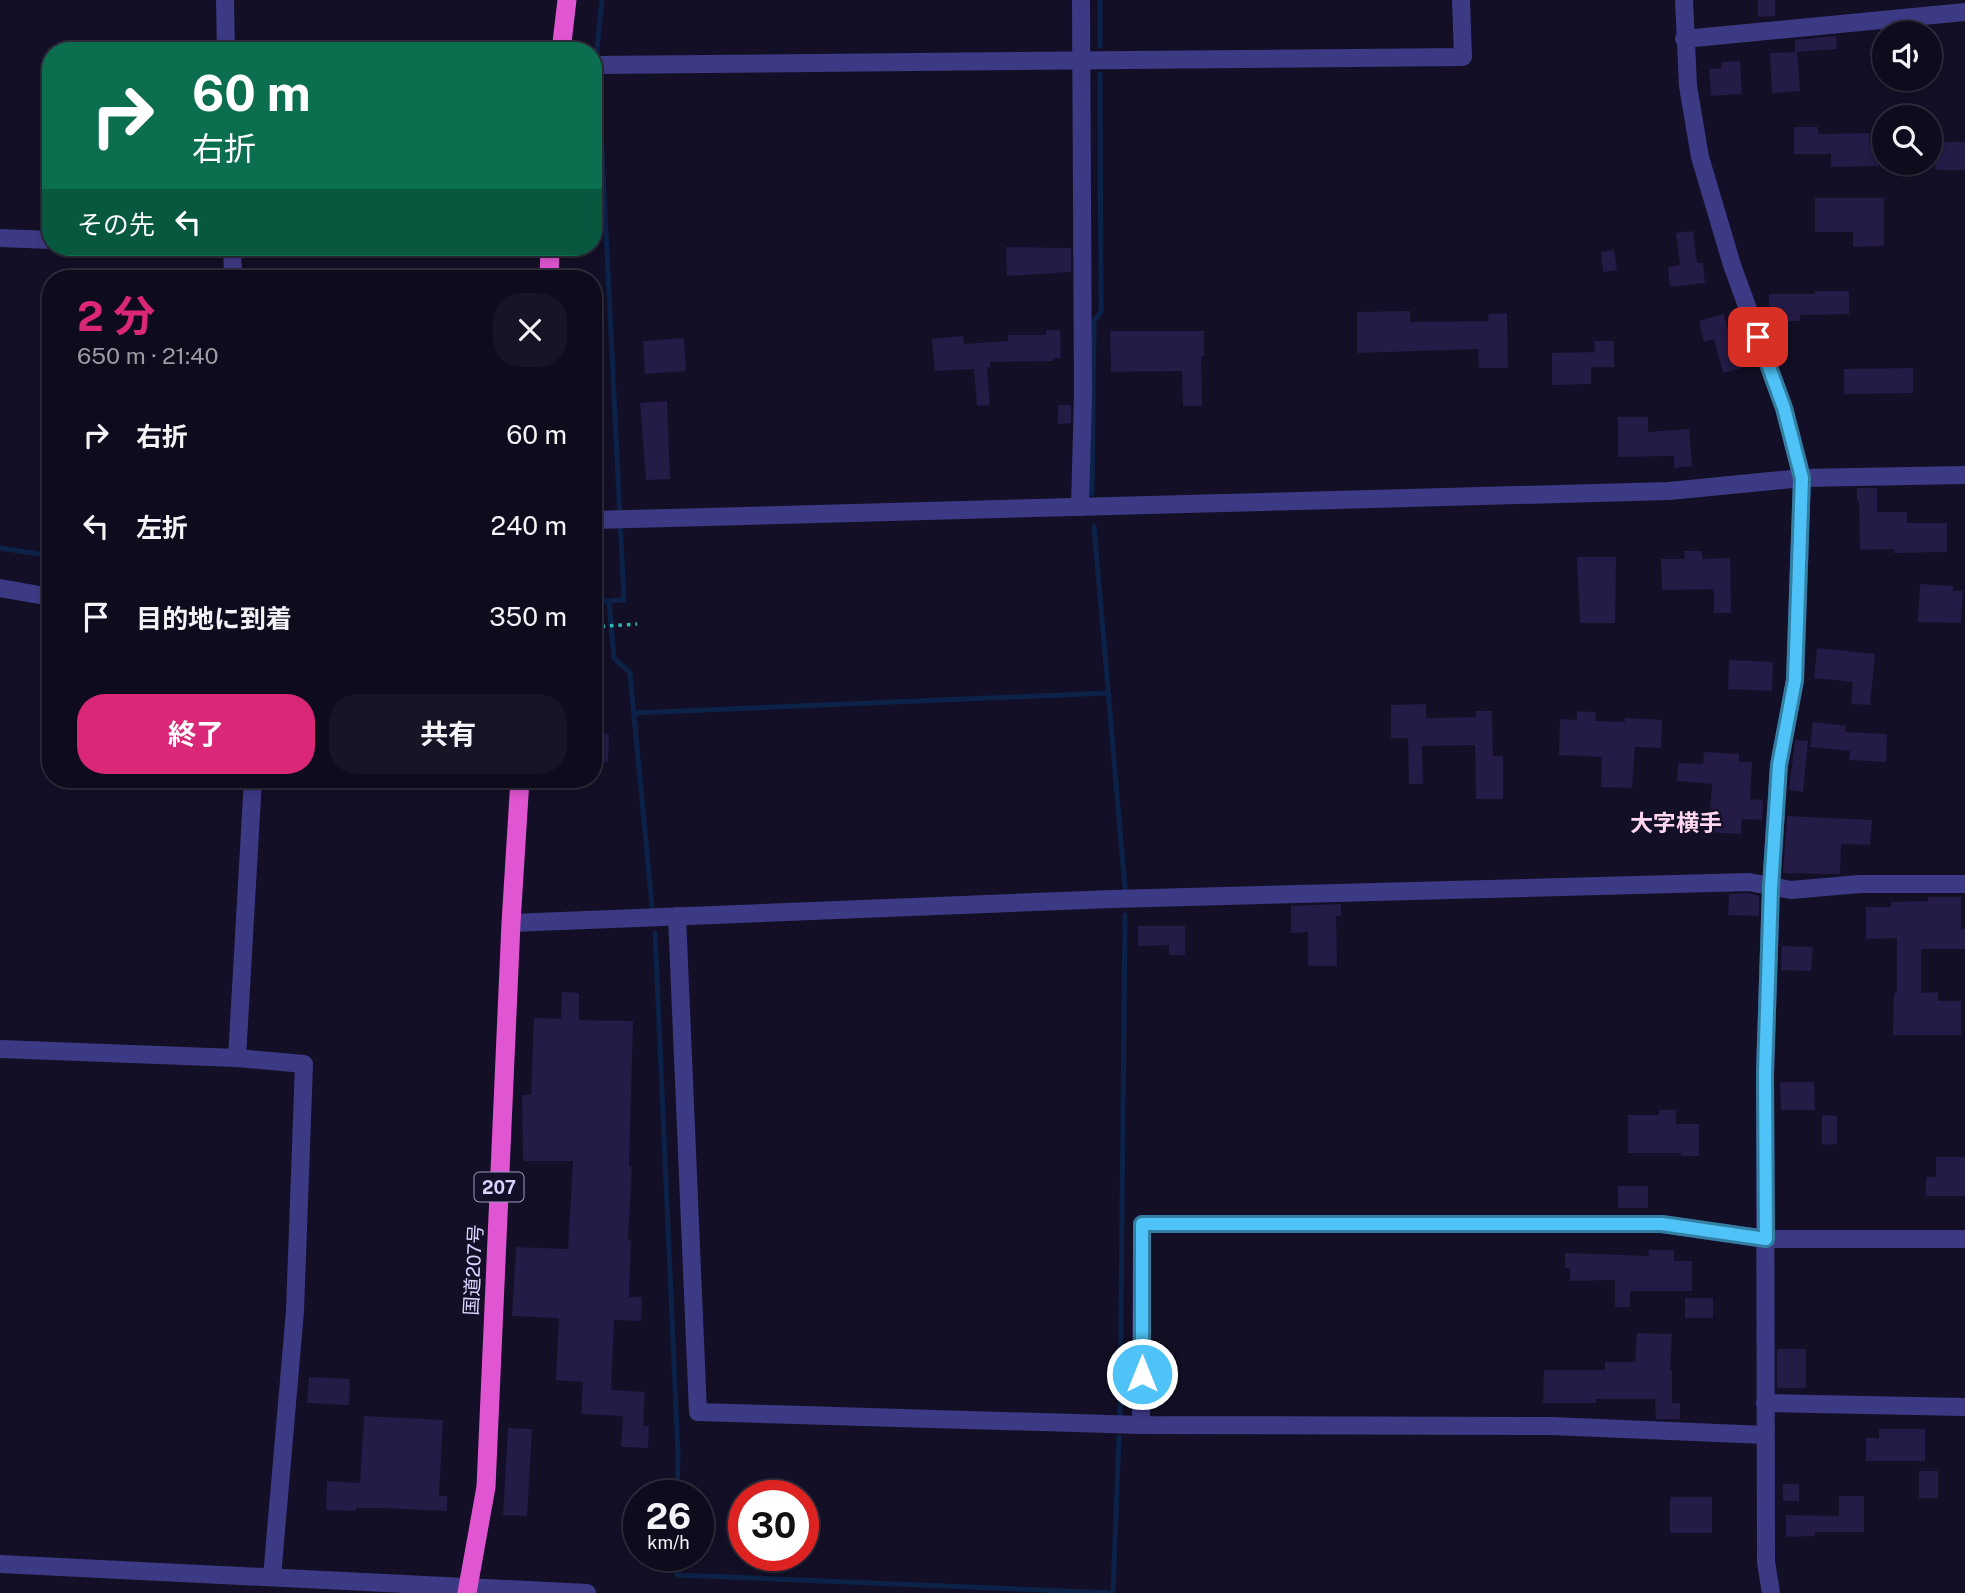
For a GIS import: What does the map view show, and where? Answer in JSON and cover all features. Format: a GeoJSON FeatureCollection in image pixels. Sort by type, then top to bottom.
{"type":"FeatureCollection","features":[{"type":"Feature","properties":{"kind":"highway"},"geometry":{"type":"LineString","coordinates":[[562,42],[567,0]]}},
{"type":"Feature","properties":{"kind":"highway","name":"国道207号"},"geometry":{"type":"LineString","coordinates":[[468,1591],[486,1487],[519,788]]}},
{"type":"Feature","properties":{"kind":"street"},"geometry":{"type":"LineString","coordinates":[[225,0],[226,42]]}},
{"type":"Feature","properties":{"kind":"street"},"geometry":{"type":"LineString","coordinates":[[1080,507],[1083,394],[1081,0]]}},
{"type":"Feature","properties":{"kind":"street"},"geometry":{"type":"LineString","coordinates":[[602,65],[1463,57],[1461,0]]}},
{"type":"Feature","properties":{"kind":"street"},"geometry":{"type":"LineString","coordinates":[[1684,0],[1688,86],[1700,158],[1732,265],[1784,408],[1802,478],[1795,680],[1779,765],[1771,887],[1765,1073],[1766,1562],[1771,1593]]}},
{"type":"Feature","properties":{"kind":"street"},"geometry":{"type":"LineString","coordinates":[[1684,38],[1965,12]]}},
{"type":"Feature","properties":{"kind":"street"},"geometry":{"type":"LineString","coordinates":[[0,238],[42,240]]}},
{"type":"Feature","properties":{"kind":"street"},"geometry":{"type":"LineString","coordinates":[[602,520],[1669,491],[1802,478],[1965,475]]}},
{"type":"Feature","properties":{"kind":"street"},"geometry":{"type":"LineString","coordinates":[[0,588],[42,595]]}},
{"type":"Feature","properties":{"kind":"street"},"geometry":{"type":"LineString","coordinates":[[237,1058],[252,788]]}},
{"type":"Feature","properties":{"kind":"street"},"geometry":{"type":"LineString","coordinates":[[511,923],[1112,899],[1749,882],[1791,890],[1860,884],[1965,884]]}},
{"type":"Feature","properties":{"kind":"street"},"geometry":{"type":"LineString","coordinates":[[677,916],[698,1412],[1142,1425],[1552,1426],[1765,1435]]}},
{"type":"Feature","properties":{"kind":"street"},"geometry":{"type":"LineString","coordinates":[[0,1049],[237,1058],[304,1064],[295,1311],[272,1577]]}},
{"type":"Feature","properties":{"kind":"street"},"geometry":{"type":"LineString","coordinates":[[1142,1425],[1142,1224],[1662,1224],[1766,1239],[1965,1240]]}},
{"type":"Feature","properties":{"kind":"street"},"geometry":{"type":"LineString","coordinates":[[1765,1403],[1965,1407]]}},
{"type":"Feature","properties":{"kind":"street"},"geometry":{"type":"LineString","coordinates":[[0,1564],[272,1577],[468,1591],[587,1593]]}},
{"type":"Feature","properties":{"kind":"path"},"geometry":{"type":"LineString","coordinates":[[602,626],[637,624]]}},
{"type":"Feature","properties":{"kind":"building"},"geometry":{"type":"Polygon","coordinates":[[[1758,0],[1775,0],[1775,16],[1758,17],[1758,0]]]}},
{"type":"Feature","properties":{"kind":"building"},"geometry":{"type":"Polygon","coordinates":[[[1836,36],[1837,49],[1795,52],[1795,40],[1836,36]]]}},
{"type":"Feature","properties":{"kind":"building"},"geometry":{"type":"Polygon","coordinates":[[[1797,52],[1800,91],[1772,93],[1770,53],[1797,52]]]}},
{"type":"Feature","properties":{"kind":"building"},"geometry":{"type":"Polygon","coordinates":[[[1740,61],[1742,94],[1711,96],[1709,69],[1722,68],[1721,62],[1740,61]]]}},
{"type":"Feature","properties":{"kind":"building"},"geometry":{"type":"Polygon","coordinates":[[[1794,127],[1818,127],[1818,134],[1869,133],[1872,166],[1831,167],[1831,154],[1794,154],[1794,127]]]}},
{"type":"Feature","properties":{"kind":"building"},"geometry":{"type":"Polygon","coordinates":[[[1942,142],[1965,142],[1965,170],[1942,170],[1942,142]]]}},
{"type":"Feature","properties":{"kind":"building"},"geometry":{"type":"Polygon","coordinates":[[[1815,198],[1884,198],[1884,246],[1853,247],[1853,232],[1815,232],[1815,198]]]}},
{"type":"Feature","properties":{"kind":"building"},"geometry":{"type":"Polygon","coordinates":[[[1693,231],[1697,263],[1703,263],[1705,283],[1670,287],[1668,267],[1680,265],[1676,233],[1693,231]]]}},
{"type":"Feature","properties":{"kind":"building"},"geometry":{"type":"Polygon","coordinates":[[[1006,247],[1071,248],[1071,272],[1007,276],[1006,247]]]}},
{"type":"Feature","properties":{"kind":"building"},"geometry":{"type":"Polygon","coordinates":[[[1614,250],[1617,270],[1603,272],[1601,252],[1614,250]]]}},
{"type":"Feature","properties":{"kind":"building"},"geometry":{"type":"Polygon","coordinates":[[[1815,291],[1849,291],[1849,314],[1800,315],[1800,321],[1769,321],[1769,294],[1815,294],[1815,291]]]}},
{"type":"Feature","properties":{"kind":"building"},"geometry":{"type":"Polygon","coordinates":[[[1410,311],[1410,322],[1489,321],[1488,314],[1507,313],[1508,368],[1479,368],[1478,349],[1357,353],[1357,312],[1410,311]]]}},
{"type":"Feature","properties":{"kind":"building"},"geometry":{"type":"Polygon","coordinates":[[[1724,314],[1733,351],[1750,347],[1755,365],[1723,373],[1714,339],[1704,342],[1699,321],[1724,314]]]}},
{"type":"Feature","properties":{"kind":"building"},"geometry":{"type":"Polygon","coordinates":[[[1046,330],[1060,330],[1061,358],[1053,358],[1053,361],[990,362],[990,367],[987,368],[990,405],[977,406],[974,369],[935,371],[932,339],[963,336],[964,344],[1008,341],[1008,335],[1046,335],[1046,330]]]}},
{"type":"Feature","properties":{"kind":"building"},"geometry":{"type":"Polygon","coordinates":[[[1110,331],[1204,331],[1204,356],[1201,356],[1202,406],[1183,406],[1182,371],[1111,372],[1110,331]]]}},
{"type":"Feature","properties":{"kind":"building"},"geometry":{"type":"Polygon","coordinates":[[[684,338],[686,371],[645,374],[643,341],[684,338]]]}},
{"type":"Feature","properties":{"kind":"building"},"geometry":{"type":"Polygon","coordinates":[[[1594,341],[1614,341],[1614,367],[1591,367],[1591,384],[1552,385],[1552,353],[1595,352],[1594,341]]]}},
{"type":"Feature","properties":{"kind":"building"},"geometry":{"type":"Polygon","coordinates":[[[1913,368],[1913,393],[1844,394],[1844,369],[1913,368]]]}},
{"type":"Feature","properties":{"kind":"building"},"geometry":{"type":"Polygon","coordinates":[[[667,401],[670,479],[646,480],[640,403],[667,401]]]}},
{"type":"Feature","properties":{"kind":"building"},"geometry":{"type":"Polygon","coordinates":[[[1058,405],[1071,405],[1071,423],[1058,424],[1058,405]]]}},
{"type":"Feature","properties":{"kind":"building"},"geometry":{"type":"Polygon","coordinates":[[[1618,417],[1648,417],[1648,432],[1689,429],[1692,466],[1674,468],[1674,456],[1618,457],[1618,417]]]}},
{"type":"Feature","properties":{"kind":"building"},"geometry":{"type":"Polygon","coordinates":[[[1857,488],[1877,488],[1877,512],[1907,512],[1907,523],[1947,523],[1947,552],[1894,553],[1894,549],[1860,550],[1857,488]]]}},
{"type":"Feature","properties":{"kind":"building"},"geometry":{"type":"Polygon","coordinates":[[[1684,551],[1702,551],[1702,559],[1730,558],[1731,613],[1714,613],[1714,589],[1662,590],[1661,559],[1685,559],[1684,551]]]}},
{"type":"Feature","properties":{"kind":"building"},"geometry":{"type":"Polygon","coordinates":[[[1577,557],[1616,557],[1615,623],[1580,623],[1577,557]]]}},
{"type":"Feature","properties":{"kind":"building"},"geometry":{"type":"Polygon","coordinates":[[[1920,584],[1953,586],[1953,591],[1963,591],[1961,623],[1918,622],[1920,584]]]}},
{"type":"Feature","properties":{"kind":"building"},"geometry":{"type":"Polygon","coordinates":[[[1817,648],[1875,654],[1870,705],[1851,704],[1853,682],[1814,678],[1817,648]]]}},
{"type":"Feature","properties":{"kind":"building"},"geometry":{"type":"Polygon","coordinates":[[[1729,660],[1773,662],[1772,691],[1728,689],[1729,660]]]}},
{"type":"Feature","properties":{"kind":"building"},"geometry":{"type":"Polygon","coordinates":[[[1426,704],[1426,718],[1476,717],[1476,711],[1492,711],[1493,756],[1503,756],[1503,799],[1476,799],[1475,745],[1422,746],[1423,784],[1409,784],[1408,738],[1391,738],[1391,705],[1426,704]]]}},
{"type":"Feature","properties":{"kind":"building"},"geometry":{"type":"Polygon","coordinates":[[[1577,711],[1596,712],[1595,721],[1625,722],[1625,718],[1662,720],[1661,748],[1635,747],[1632,788],[1601,787],[1602,757],[1559,755],[1560,719],[1577,720],[1577,711]]]}},
{"type":"Feature","properties":{"kind":"building"},"geometry":{"type":"Polygon","coordinates":[[[1813,722],[1846,726],[1845,732],[1887,734],[1886,762],[1849,760],[1850,751],[1810,747],[1813,722]]]}},
{"type":"Feature","properties":{"kind":"building"},"geometry":{"type":"Polygon","coordinates":[[[602,734],[609,734],[608,762],[602,762],[602,734]]]}},
{"type":"Feature","properties":{"kind":"building"},"geometry":{"type":"Polygon","coordinates":[[[1795,740],[1808,741],[1803,792],[1789,790],[1795,740]]]}},
{"type":"Feature","properties":{"kind":"building"},"geometry":{"type":"Polygon","coordinates":[[[1704,752],[1739,754],[1739,762],[1752,762],[1750,799],[1763,800],[1762,820],[1742,819],[1741,834],[1704,832],[1704,813],[1710,814],[1712,784],[1677,781],[1678,763],[1703,764],[1704,752]]]}},
{"type":"Feature","properties":{"kind":"building"},"geometry":{"type":"Polygon","coordinates":[[[1787,816],[1872,820],[1870,845],[1841,844],[1840,874],[1783,873],[1787,816]]]}},
{"type":"Feature","properties":{"kind":"building"},"geometry":{"type":"Polygon","coordinates":[[[1748,893],[1759,896],[1759,916],[1728,915],[1729,894],[1748,893]]]}},
{"type":"Feature","properties":{"kind":"building"},"geometry":{"type":"Polygon","coordinates":[[[1928,897],[1961,897],[1961,929],[1965,929],[1965,949],[1921,949],[1921,993],[1938,992],[1938,1001],[1961,1001],[1961,1035],[1893,1035],[1894,993],[1897,993],[1897,938],[1866,939],[1866,907],[1891,907],[1891,902],[1928,901],[1928,897]]]}},
{"type":"Feature","properties":{"kind":"building"},"geometry":{"type":"Polygon","coordinates":[[[1341,904],[1341,916],[1336,916],[1337,966],[1308,966],[1308,932],[1291,933],[1291,906],[1341,904]]]}},
{"type":"Feature","properties":{"kind":"building"},"geometry":{"type":"Polygon","coordinates":[[[1138,926],[1185,926],[1185,955],[1169,955],[1169,945],[1138,946],[1138,926]]]}},
{"type":"Feature","properties":{"kind":"building"},"geometry":{"type":"Polygon","coordinates":[[[1782,946],[1813,947],[1811,971],[1781,970],[1782,946]]]}},
{"type":"Feature","properties":{"kind":"building"},"geometry":{"type":"Polygon","coordinates":[[[562,992],[579,993],[579,1020],[633,1021],[629,1297],[642,1297],[641,1321],[614,1320],[611,1390],[645,1392],[643,1426],[649,1426],[648,1448],[621,1447],[623,1416],[581,1414],[583,1382],[556,1380],[559,1318],[512,1316],[516,1247],[568,1249],[573,1161],[523,1161],[522,1095],[531,1095],[534,1018],[561,1019],[562,992]]]}},
{"type":"Feature","properties":{"kind":"building"},"geometry":{"type":"Polygon","coordinates":[[[1780,1082],[1814,1082],[1815,1110],[1781,1110],[1780,1082]]]}},
{"type":"Feature","properties":{"kind":"building"},"geometry":{"type":"Polygon","coordinates":[[[1659,1110],[1676,1110],[1676,1124],[1699,1124],[1699,1156],[1681,1156],[1681,1153],[1628,1153],[1628,1115],[1659,1115],[1659,1110]]]}},
{"type":"Feature","properties":{"kind":"building"},"geometry":{"type":"Polygon","coordinates":[[[1822,1115],[1837,1116],[1837,1144],[1822,1145],[1822,1115]]]}},
{"type":"Feature","properties":{"kind":"building"},"geometry":{"type":"Polygon","coordinates":[[[1936,1157],[1965,1157],[1965,1196],[1926,1196],[1926,1177],[1936,1177],[1936,1157]]]}},
{"type":"Feature","properties":{"kind":"building"},"geometry":{"type":"Polygon","coordinates":[[[1618,1186],[1648,1186],[1648,1208],[1618,1208],[1618,1186]]]}},
{"type":"Feature","properties":{"kind":"building"},"geometry":{"type":"Polygon","coordinates":[[[1648,1250],[1674,1250],[1674,1261],[1692,1261],[1692,1291],[1630,1291],[1630,1307],[1615,1307],[1615,1280],[1570,1281],[1570,1268],[1565,1268],[1565,1253],[1649,1256],[1648,1250]]]}},
{"type":"Feature","properties":{"kind":"building"},"geometry":{"type":"Polygon","coordinates":[[[1685,1298],[1713,1298],[1713,1318],[1685,1318],[1685,1298]]]}},
{"type":"Feature","properties":{"kind":"building"},"geometry":{"type":"Polygon","coordinates":[[[1637,1333],[1672,1334],[1672,1403],[1680,1403],[1680,1419],[1656,1419],[1655,1399],[1596,1399],[1596,1403],[1543,1403],[1544,1370],[1605,1370],[1605,1362],[1635,1362],[1637,1333]]]}},
{"type":"Feature","properties":{"kind":"building"},"geometry":{"type":"Polygon","coordinates":[[[1777,1349],[1806,1349],[1806,1388],[1777,1388],[1777,1349]]]}},
{"type":"Feature","properties":{"kind":"building"},"geometry":{"type":"Polygon","coordinates":[[[309,1377],[350,1379],[349,1405],[307,1403],[309,1377]]]}},
{"type":"Feature","properties":{"kind":"building"},"geometry":{"type":"Polygon","coordinates":[[[364,1416],[443,1420],[439,1496],[447,1496],[447,1511],[382,1508],[326,1510],[327,1481],[360,1483],[364,1416]]]}},
{"type":"Feature","properties":{"kind":"building"},"geometry":{"type":"Polygon","coordinates":[[[508,1428],[532,1429],[527,1516],[503,1515],[508,1428]]]}},
{"type":"Feature","properties":{"kind":"building"},"geometry":{"type":"Polygon","coordinates":[[[1879,1429],[1925,1429],[1925,1461],[1866,1461],[1866,1438],[1879,1438],[1879,1429]]]}},
{"type":"Feature","properties":{"kind":"building"},"geometry":{"type":"Polygon","coordinates":[[[1919,1471],[1938,1471],[1938,1498],[1919,1498],[1919,1471]]]}},
{"type":"Feature","properties":{"kind":"building"},"geometry":{"type":"Polygon","coordinates":[[[1783,1484],[1799,1484],[1799,1501],[1783,1501],[1783,1484]]]}},
{"type":"Feature","properties":{"kind":"building"},"geometry":{"type":"Polygon","coordinates":[[[1839,1496],[1864,1496],[1864,1532],[1815,1532],[1815,1536],[1786,1537],[1786,1515],[1839,1516],[1839,1496]]]}},
{"type":"Feature","properties":{"kind":"building"},"geometry":{"type":"Polygon","coordinates":[[[1670,1497],[1712,1497],[1712,1533],[1670,1533],[1670,1497]]]}},
{"type":"Feature","properties":{"kind":"waterway"},"geometry":{"type":"LineString","coordinates":[[598,42],[602,0]]}},
{"type":"Feature","properties":{"kind":"waterway"},"geometry":{"type":"LineString","coordinates":[[1100,0],[1100,46]]}},
{"type":"Feature","properties":{"kind":"waterway"},"geometry":{"type":"LineString","coordinates":[[1092,494],[1094,321],[1101,312],[1100,74]]}},
{"type":"Feature","properties":{"kind":"waterway"},"geometry":{"type":"LineString","coordinates":[[602,150],[624,600],[602,601]]}},
{"type":"Feature","properties":{"kind":"waterway"},"geometry":{"type":"LineString","coordinates":[[1094,526],[1125,888]]}},
{"type":"Feature","properties":{"kind":"waterway"},"geometry":{"type":"LineString","coordinates":[[0,548],[42,555]]}},
{"type":"Feature","properties":{"kind":"waterway"},"geometry":{"type":"LineString","coordinates":[[609,603],[614,658],[630,673],[652,906]]}},
{"type":"Feature","properties":{"kind":"waterway"},"geometry":{"type":"LineString","coordinates":[[634,713],[1108,693]]}},
{"type":"Feature","properties":{"kind":"waterway"},"geometry":{"type":"LineString","coordinates":[[1120,1415],[1125,915]]}},
{"type":"Feature","properties":{"kind":"waterway"},"geometry":{"type":"LineString","coordinates":[[655,933],[677,1480]]}},
{"type":"Feature","properties":{"kind":"waterway"},"geometry":{"type":"LineString","coordinates":[[677,1571],[677,1575],[1113,1593],[1119,1437]]}},
{"type":"Feature","properties":{"kind":"district","name":"大字横手"},"geometry":{"type":"Point","coordinates":[1676,822]}},
{"type":"Feature","properties":{"kind":"route"},"geometry":{"type":"LineString","coordinates":[[1142,1374],[1142,1224],[1662,1224],[1766,1239],[1765,1073],[1771,887],[1779,765],[1795,680],[1802,478],[1784,408],[1758,337]]}}]}
